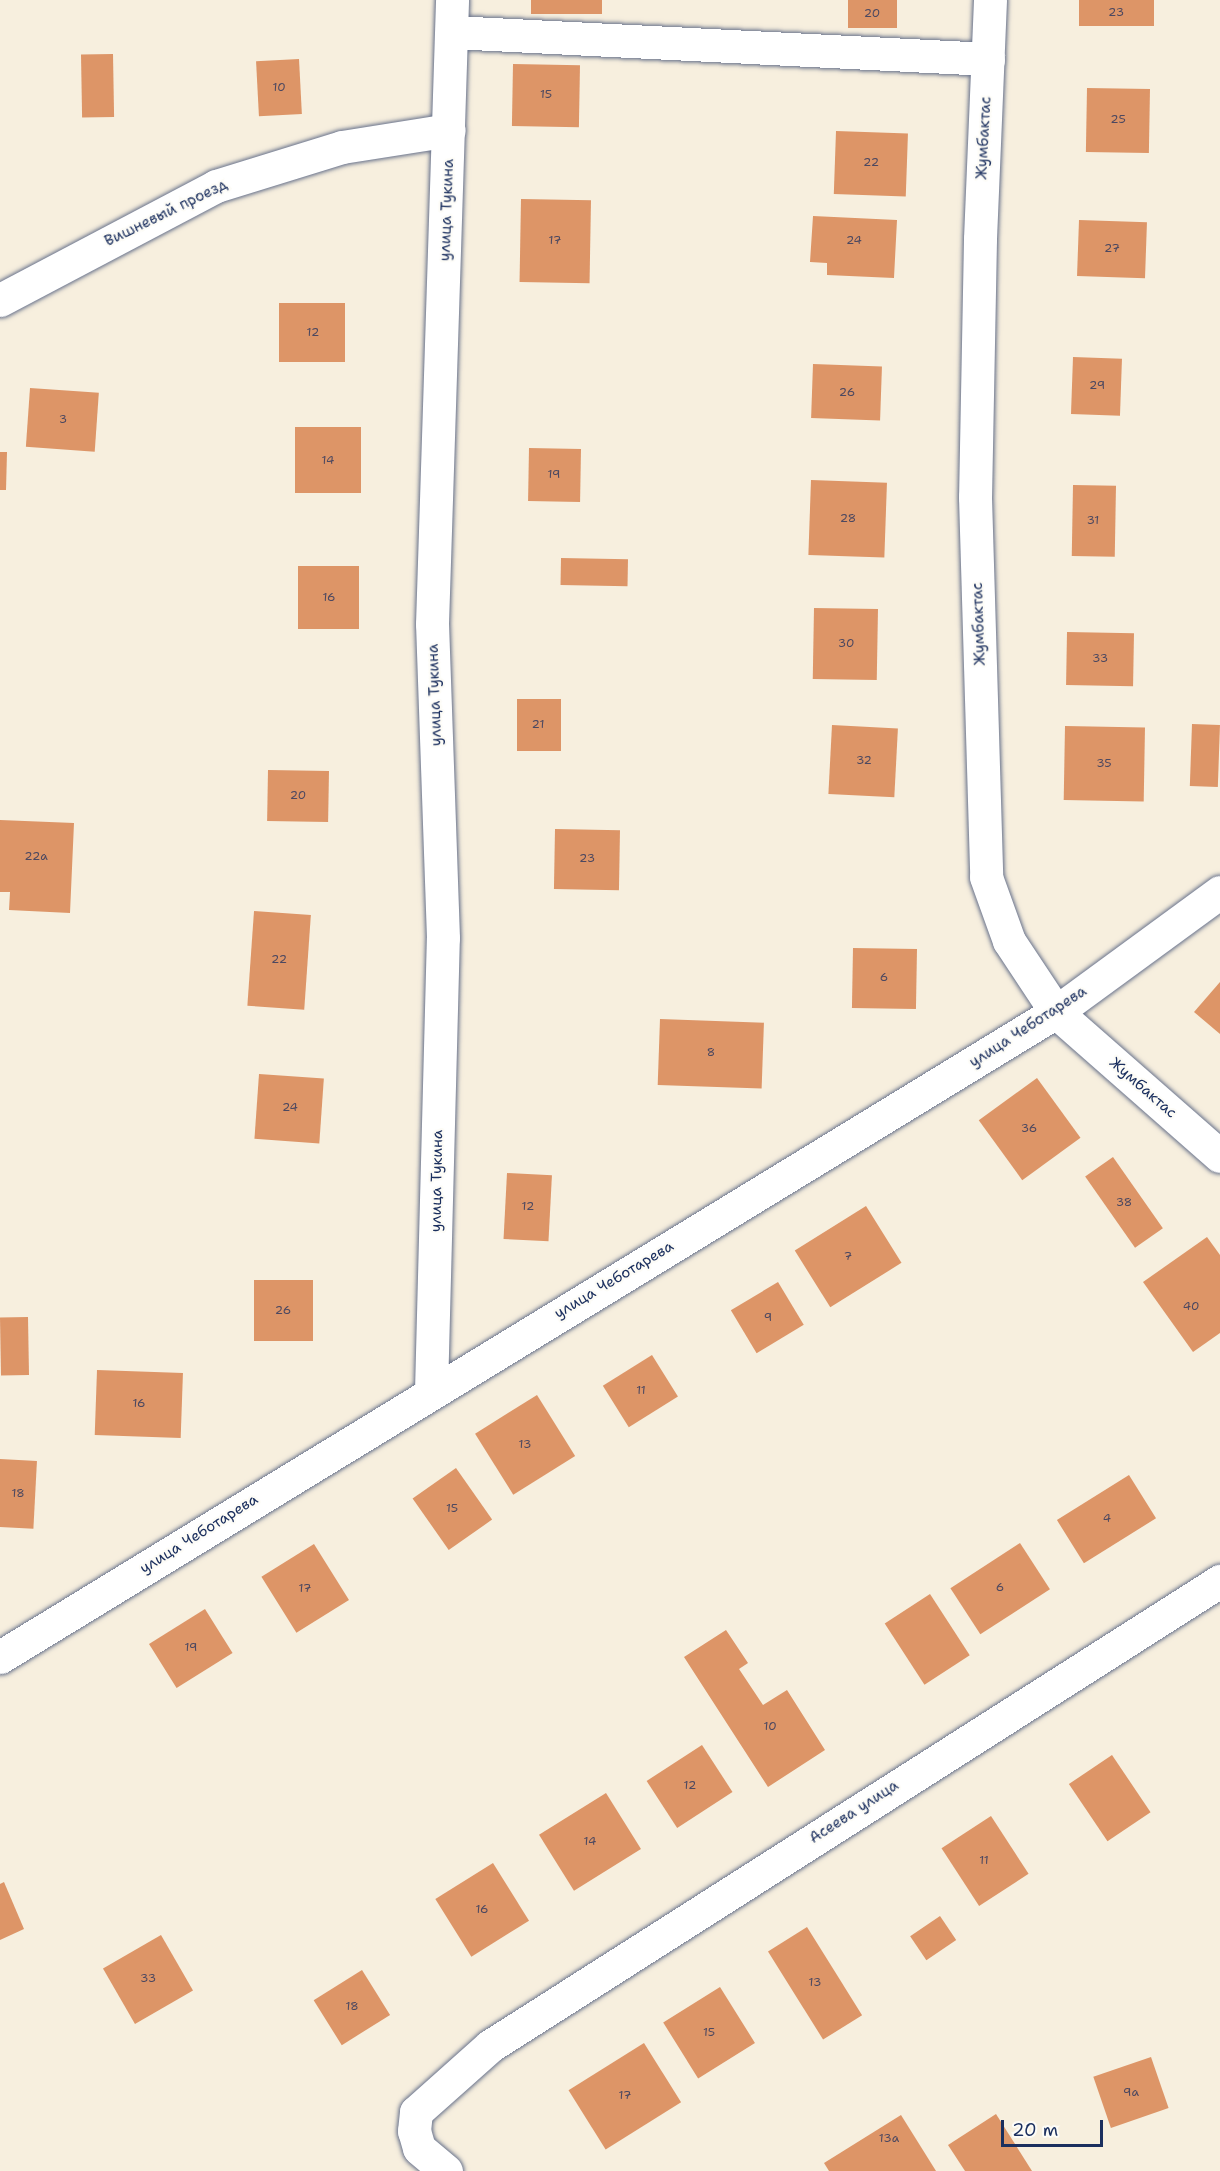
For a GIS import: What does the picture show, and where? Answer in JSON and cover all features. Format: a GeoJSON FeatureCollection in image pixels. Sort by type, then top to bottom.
{"type":"FeatureCollection","features":[{"type":"Feature","properties":{"kind":"street","name":"улица Тукина"},"geometry":{"type":"LineString","coordinates":[[431,1391],[443,938],[432,624],[452,0]]}},
{"type":"Feature","properties":{"kind":"street","name":"Жумбактас"},"geometry":{"type":"LineString","coordinates":[[990,0],[980,239],[975,497],[986,877],[1009,940],[1056,1012],[1220,1156]]}},
{"type":"Feature","properties":{"kind":"street"},"geometry":{"type":"LineString","coordinates":[[452,32],[988,59]]}},
{"type":"Feature","properties":{"kind":"street","name":"Вишневый проезд"},"geometry":{"type":"LineString","coordinates":[[0,300],[216,186],[342,147],[449,130]]}},
{"type":"Feature","properties":{"kind":"street","name":"улица Чеботарева"},"geometry":{"type":"LineString","coordinates":[[0,1657],[431,1391],[1056,1012],[1220,892]]}},
{"type":"Feature","properties":{"kind":"street","name":"Асеева улица"},"geometry":{"type":"LineString","coordinates":[[446,2171],[419,2148],[414,2131],[416,2112],[490,2046],[1220,1581]]}},
{"type":"Feature","properties":{"kind":"building"},"geometry":{"type":"Polygon","coordinates":[[[531,0],[602,0],[602,14],[531,14],[531,0]]]}},
{"type":"Feature","properties":{"kind":"building"},"geometry":{"type":"Polygon","coordinates":[[[848,0],[897,0],[897,28],[848,28],[848,0]]]}},
{"type":"Feature","properties":{"kind":"building"},"geometry":{"type":"Polygon","coordinates":[[[1079,0],[1154,0],[1154,26],[1079,26],[1079,0]]]}},
{"type":"Feature","properties":{"kind":"building"},"geometry":{"type":"Polygon","coordinates":[[[113,54],[114,117],[82,118],[81,55],[113,54]]]}},
{"type":"Feature","properties":{"kind":"building"},"geometry":{"type":"Polygon","coordinates":[[[299,59],[302,114],[259,116],[256,61],[299,59]]]}},
{"type":"Feature","properties":{"kind":"building"},"geometry":{"type":"Polygon","coordinates":[[[513,64],[580,65],[579,127],[512,126],[513,64]]]}},
{"type":"Feature","properties":{"kind":"building"},"geometry":{"type":"Polygon","coordinates":[[[1087,88],[1150,89],[1149,153],[1086,152],[1087,88]]]}},
{"type":"Feature","properties":{"kind":"building"},"geometry":{"type":"Polygon","coordinates":[[[836,131],[908,134],[906,196],[834,194],[836,131]]]}},
{"type":"Feature","properties":{"kind":"building"},"geometry":{"type":"Polygon","coordinates":[[[521,199],[591,200],[590,283],[520,282],[521,199]]]}},
{"type":"Feature","properties":{"kind":"building"},"geometry":{"type":"Polygon","coordinates":[[[813,216],[897,220],[894,278],[827,275],[827,263],[810,262],[813,216]]]}},
{"type":"Feature","properties":{"kind":"building"},"geometry":{"type":"Polygon","coordinates":[[[1079,220],[1147,222],[1145,278],[1077,276],[1079,220]]]}},
{"type":"Feature","properties":{"kind":"building"},"geometry":{"type":"Polygon","coordinates":[[[279,303],[345,303],[345,362],[279,362],[279,303]]]}},
{"type":"Feature","properties":{"kind":"building"},"geometry":{"type":"Polygon","coordinates":[[[1073,357],[1122,359],[1120,416],[1071,414],[1073,357]]]}},
{"type":"Feature","properties":{"kind":"building"},"geometry":{"type":"Polygon","coordinates":[[[813,364],[882,366],[880,420],[811,418],[813,364]]]}},
{"type":"Feature","properties":{"kind":"building"},"geometry":{"type":"Polygon","coordinates":[[[30,388],[99,393],[95,452],[26,447],[30,388]]]}},
{"type":"Feature","properties":{"kind":"building"},"geometry":{"type":"Polygon","coordinates":[[[295,427],[361,427],[361,493],[295,493],[295,427]]]}},
{"type":"Feature","properties":{"kind":"building"},"geometry":{"type":"Polygon","coordinates":[[[529,448],[581,449],[580,502],[528,501],[529,448]]]}},
{"type":"Feature","properties":{"kind":"building"},"geometry":{"type":"Polygon","coordinates":[[[0,452],[7,452],[6,490],[0,490],[0,452]]]}},
{"type":"Feature","properties":{"kind":"building"},"geometry":{"type":"Polygon","coordinates":[[[811,480],[887,483],[884,558],[808,555],[811,480]]]}},
{"type":"Feature","properties":{"kind":"building"},"geometry":{"type":"Polygon","coordinates":[[[1073,485],[1116,486],[1115,557],[1072,556],[1073,485]]]}},
{"type":"Feature","properties":{"kind":"building"},"geometry":{"type":"Polygon","coordinates":[[[561,558],[628,559],[628,586],[561,585],[561,558]]]}},
{"type":"Feature","properties":{"kind":"building"},"geometry":{"type":"Polygon","coordinates":[[[298,566],[359,566],[359,629],[298,629],[298,566]]]}},
{"type":"Feature","properties":{"kind":"building"},"geometry":{"type":"Polygon","coordinates":[[[814,608],[878,609],[877,680],[813,679],[814,608]]]}},
{"type":"Feature","properties":{"kind":"building"},"geometry":{"type":"Polygon","coordinates":[[[1067,632],[1134,633],[1133,686],[1066,685],[1067,632]]]}},
{"type":"Feature","properties":{"kind":"building"},"geometry":{"type":"Polygon","coordinates":[[[517,699],[561,699],[561,751],[517,751],[517,699]]]}},
{"type":"Feature","properties":{"kind":"building"},"geometry":{"type":"Polygon","coordinates":[[[1192,724],[1220,725],[1218,787],[1190,786],[1192,724]]]}},
{"type":"Feature","properties":{"kind":"building"},"geometry":{"type":"Polygon","coordinates":[[[832,725],[898,728],[894,797],[828,794],[832,725]]]}},
{"type":"Feature","properties":{"kind":"building"},"geometry":{"type":"Polygon","coordinates":[[[1065,726],[1145,727],[1144,801],[1064,800],[1065,726]]]}},
{"type":"Feature","properties":{"kind":"building"},"geometry":{"type":"Polygon","coordinates":[[[268,770],[329,771],[328,822],[267,821],[268,770]]]}},
{"type":"Feature","properties":{"kind":"building"},"geometry":{"type":"Polygon","coordinates":[[[0,820],[74,823],[70,913],[9,910],[10,892],[0,892],[0,820]]]}},
{"type":"Feature","properties":{"kind":"building"},"geometry":{"type":"Polygon","coordinates":[[[555,829],[620,830],[619,890],[554,889],[555,829]]]}},
{"type":"Feature","properties":{"kind":"building"},"geometry":{"type":"Polygon","coordinates":[[[254,911],[311,915],[304,1010],[247,1006],[254,911]]]}},
{"type":"Feature","properties":{"kind":"building"},"geometry":{"type":"Polygon","coordinates":[[[853,948],[917,949],[916,1009],[852,1008],[853,948]]]}},
{"type":"Feature","properties":{"kind":"building"},"geometry":{"type":"Polygon","coordinates":[[[1220,982],[1220,1034],[1194,1012],[1220,982]]]}},
{"type":"Feature","properties":{"kind":"building"},"geometry":{"type":"Polygon","coordinates":[[[660,1019],[764,1023],[762,1089],[658,1085],[660,1019]]]}},
{"type":"Feature","properties":{"kind":"building"},"geometry":{"type":"Polygon","coordinates":[[[259,1074],[324,1079],[319,1143],[254,1139],[259,1074]]]}},
{"type":"Feature","properties":{"kind":"building"},"geometry":{"type":"Polygon","coordinates":[[[1037,1078],[1080,1138],[1022,1180],[979,1120],[1037,1078]]]}},
{"type":"Feature","properties":{"kind":"building"},"geometry":{"type":"Polygon","coordinates":[[[1113,1157],[1163,1228],[1135,1248],[1085,1177],[1113,1157]]]}},
{"type":"Feature","properties":{"kind":"building"},"geometry":{"type":"Polygon","coordinates":[[[507,1173],[552,1175],[548,1241],[504,1239],[507,1173]]]}},
{"type":"Feature","properties":{"kind":"building"},"geometry":{"type":"Polygon","coordinates":[[[866,1206],[902,1263],[830,1307],[795,1251],[866,1206]]]}},
{"type":"Feature","properties":{"kind":"building"},"geometry":{"type":"Polygon","coordinates":[[[1207,1237],[1220,1255],[1220,1333],[1193,1352],[1143,1282],[1207,1237]]]}},
{"type":"Feature","properties":{"kind":"building"},"geometry":{"type":"Polygon","coordinates":[[[254,1280],[313,1280],[313,1341],[254,1341],[254,1280]]]}},
{"type":"Feature","properties":{"kind":"building"},"geometry":{"type":"Polygon","coordinates":[[[778,1282],[804,1325],[757,1353],[731,1310],[778,1282]]]}},
{"type":"Feature","properties":{"kind":"building"},"geometry":{"type":"Polygon","coordinates":[[[0,1317],[28,1317],[29,1375],[1,1375],[0,1317]]]}},
{"type":"Feature","properties":{"kind":"building"},"geometry":{"type":"Polygon","coordinates":[[[652,1355],[678,1397],[629,1427],[603,1386],[652,1355]]]}},
{"type":"Feature","properties":{"kind":"building"},"geometry":{"type":"Polygon","coordinates":[[[97,1370],[183,1373],[181,1438],[95,1435],[97,1370]]]}},
{"type":"Feature","properties":{"kind":"building"},"geometry":{"type":"Polygon","coordinates":[[[537,1395],[575,1456],[513,1495],[475,1434],[537,1395]]]}},
{"type":"Feature","properties":{"kind":"building"},"geometry":{"type":"Polygon","coordinates":[[[0,1459],[37,1461],[33,1529],[0,1527],[0,1459]]]}},
{"type":"Feature","properties":{"kind":"building"},"geometry":{"type":"Polygon","coordinates":[[[456,1468],[492,1520],[449,1550],[413,1498],[456,1468]]]}},
{"type":"Feature","properties":{"kind":"building"},"geometry":{"type":"Polygon","coordinates":[[[1129,1475],[1156,1518],[1084,1563],[1057,1520],[1129,1475]]]}},
{"type":"Feature","properties":{"kind":"building"},"geometry":{"type":"Polygon","coordinates":[[[1020,1543],[1050,1589],[980,1634],[950,1588],[1020,1543]]]}},
{"type":"Feature","properties":{"kind":"building"},"geometry":{"type":"Polygon","coordinates":[[[314,1544],[349,1600],[296,1633],[261,1577],[314,1544]]]}},
{"type":"Feature","properties":{"kind":"building"},"geometry":{"type":"Polygon","coordinates":[[[930,1594],[970,1655],[924,1685],[885,1623],[930,1594]]]}},
{"type":"Feature","properties":{"kind":"building"},"geometry":{"type":"Polygon","coordinates":[[[205,1609],[233,1653],[177,1688],[149,1644],[205,1609]]]}},
{"type":"Feature","properties":{"kind":"building"},"geometry":{"type":"Polygon","coordinates":[[[726,1630],[748,1663],[739,1669],[763,1705],[787,1690],[825,1750],[768,1787],[684,1657],[726,1630]]]}},
{"type":"Feature","properties":{"kind":"building"},"geometry":{"type":"Polygon","coordinates":[[[702,1745],[732,1792],[677,1828],[647,1781],[702,1745]]]}},
{"type":"Feature","properties":{"kind":"building"},"geometry":{"type":"Polygon","coordinates":[[[1112,1755],[1151,1812],[1107,1841],[1069,1784],[1112,1755]]]}},
{"type":"Feature","properties":{"kind":"building"},"geometry":{"type":"Polygon","coordinates":[[[606,1793],[641,1849],[574,1891],[539,1835],[606,1793]]]}},
{"type":"Feature","properties":{"kind":"building"},"geometry":{"type":"Polygon","coordinates":[[[991,1816],[1029,1874],[979,1906],[942,1848],[991,1816]]]}},
{"type":"Feature","properties":{"kind":"building"},"geometry":{"type":"Polygon","coordinates":[[[493,1863],[529,1921],[471,1957],[435,1899],[493,1863]]]}},
{"type":"Feature","properties":{"kind":"building"},"geometry":{"type":"Polygon","coordinates":[[[4,1882],[24,1929],[0,1940],[0,1884],[4,1882]]]}},
{"type":"Feature","properties":{"kind":"building"},"geometry":{"type":"Polygon","coordinates":[[[940,1916],[956,1940],[926,1960],[910,1936],[940,1916]]]}},
{"type":"Feature","properties":{"kind":"building"},"geometry":{"type":"Polygon","coordinates":[[[807,1927],[862,2015],[823,2040],[768,1951],[807,1927]]]}},
{"type":"Feature","properties":{"kind":"building"},"geometry":{"type":"Polygon","coordinates":[[[161,1935],[193,1990],[135,2024],[103,1968],[161,1935]]]}},
{"type":"Feature","properties":{"kind":"building"},"geometry":{"type":"Polygon","coordinates":[[[362,1970],[390,2015],[342,2045],[314,2000],[362,1970]]]}},
{"type":"Feature","properties":{"kind":"building"},"geometry":{"type":"Polygon","coordinates":[[[720,1987],[755,2043],[698,2078],[663,2023],[720,1987]]]}},
{"type":"Feature","properties":{"kind":"building"},"geometry":{"type":"Polygon","coordinates":[[[644,2043],[681,2102],[606,2150],[569,2090],[644,2043]]]}},
{"type":"Feature","properties":{"kind":"building"},"geometry":{"type":"Polygon","coordinates":[[[1151,2057],[1169,2108],[1111,2128],[1093,2077],[1151,2057]]]}},
{"type":"Feature","properties":{"kind":"building"},"geometry":{"type":"Polygon","coordinates":[[[996,2114],[1032,2171],[965,2171],[948,2145],[996,2114]]]}},
{"type":"Feature","properties":{"kind":"building"},"geometry":{"type":"Polygon","coordinates":[[[901,2115],[936,2171],[829,2171],[824,2163],[901,2115]]]}}]}
